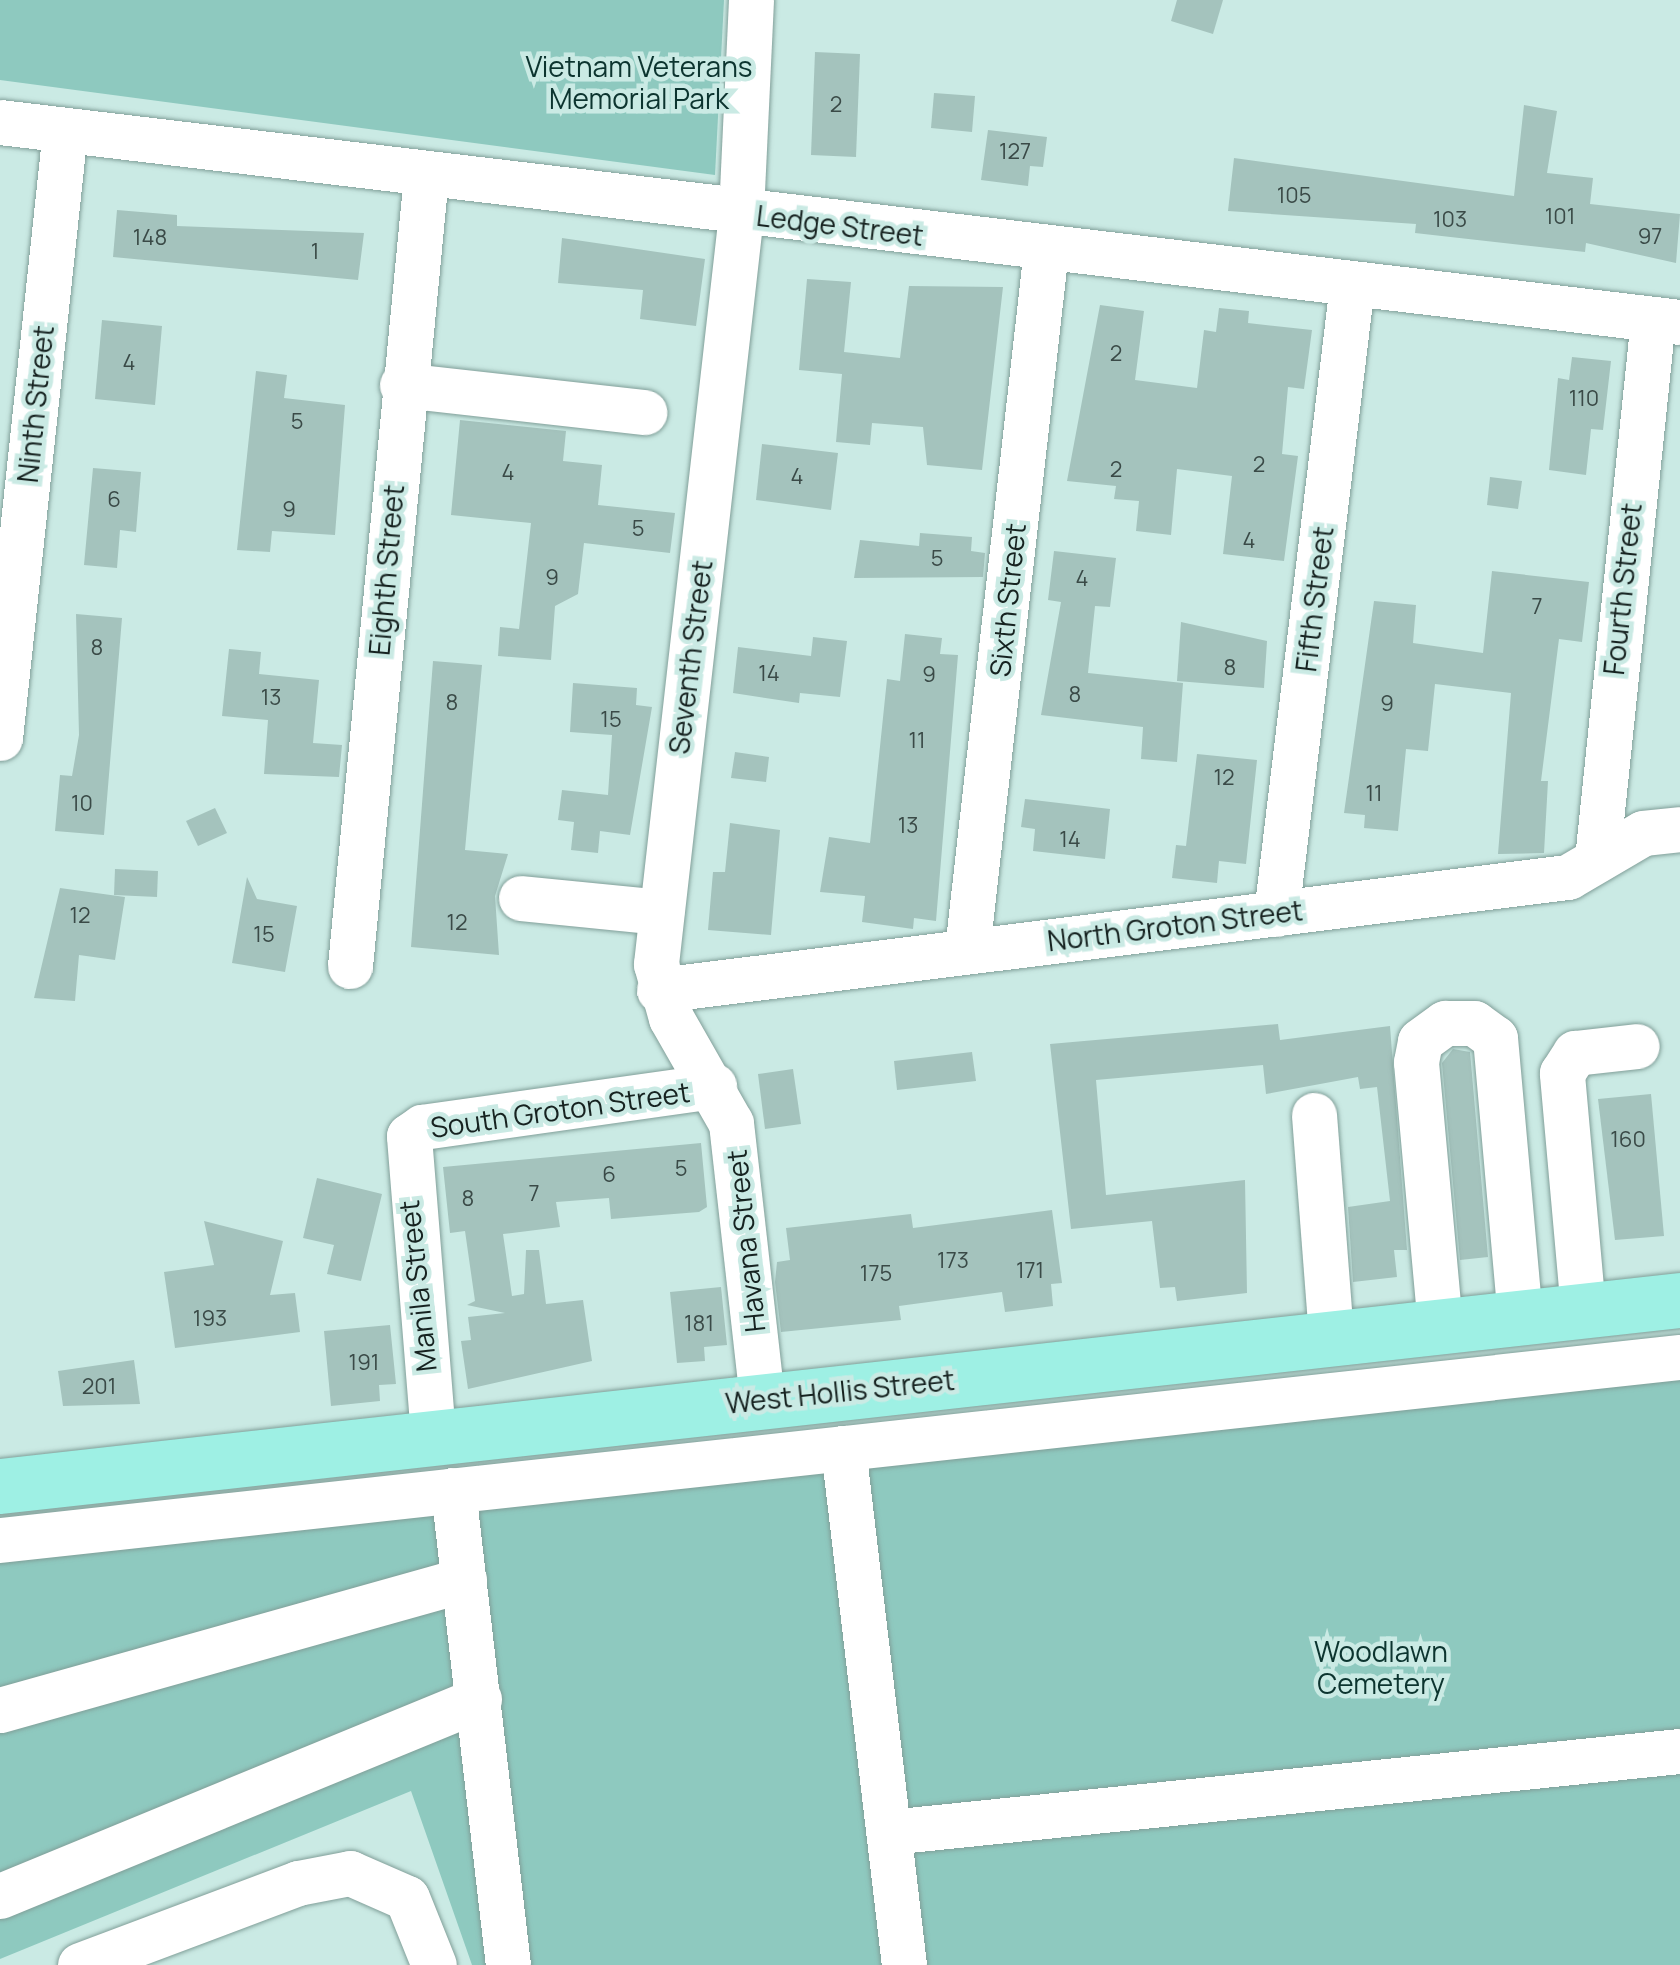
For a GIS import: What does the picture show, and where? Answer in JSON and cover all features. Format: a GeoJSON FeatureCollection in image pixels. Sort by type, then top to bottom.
{"type":"FeatureCollection","features":[{"type":"Feature","properties":{"kind":"main road","name":"West Hollis Street"},"geometry":{"type":"LineString","coordinates":[[0,1486],[1680,1300]]}},
{"type":"Feature","properties":{"kind":"street","name":"Seventh Street"},"geometry":{"type":"LineString","coordinates":[[659,990],[661,912],[741,214],[750,0]]}},
{"type":"Feature","properties":{"kind":"street","name":"Ledge Street"},"geometry":{"type":"LineString","coordinates":[[0,122],[741,214],[1666,320]]}},
{"type":"Feature","properties":{"kind":"street","name":"Ninth Street"},"geometry":{"type":"LineString","coordinates":[[0,738],[65,130]]}},
{"type":"Feature","properties":{"kind":"street","name":"Eighth Street"},"geometry":{"type":"LineString","coordinates":[[350,966],[402,385],[426,175]]}},
{"type":"Feature","properties":{"kind":"street","name":"Sixth Street"},"geometry":{"type":"LineString","coordinates":[[967,950],[1046,249]]}},
{"type":"Feature","properties":{"kind":"street","name":"Fifth Street"},"geometry":{"type":"LineString","coordinates":[[1276,914],[1352,284]]}},
{"type":"Feature","properties":{"kind":"street","name":"Fourth Street"},"geometry":{"type":"LineString","coordinates":[[1597,859],[1666,320]]}},
{"type":"Feature","properties":{"kind":"street"},"geometry":{"type":"LineString","coordinates":[[402,385],[644,412]]}},
{"type":"Feature","properties":{"kind":"street","name":"North Groton Street"},"geometry":{"type":"LineString","coordinates":[[659,990],[1568,878],[1643,833],[1680,829]]}},
{"type":"Feature","properties":{"kind":"street"},"geometry":{"type":"LineString","coordinates":[[521,898],[661,912]]}},
{"type":"Feature","properties":{"kind":"street"},"geometry":{"type":"LineString","coordinates":[[659,990],[714,1086]]}},
{"type":"Feature","properties":{"kind":"street"},"geometry":{"type":"LineString","coordinates":[[1440,1326],[1416,1062],[1420,1042],[1445,1023],[1474,1023],[1495,1038],[1520,1316]]}},
{"type":"Feature","properties":{"kind":"street"},"geometry":{"type":"LineString","coordinates":[[1583,1310],[1562,1074],[1575,1053],[1637,1046]]}},
{"type":"Feature","properties":{"kind":"street","name":"South Groton Street"},"geometry":{"type":"LineString","coordinates":[[409,1136],[422,1127],[714,1086]]}},
{"type":"Feature","properties":{"kind":"street","name":"Havana Street"},"geometry":{"type":"LineString","coordinates":[[714,1086],[731,1123],[746,1206],[762,1400]]}},
{"type":"Feature","properties":{"kind":"street"},"geometry":{"type":"LineString","coordinates":[[1314,1116],[1331,1337]]}},
{"type":"Feature","properties":{"kind":"street","name":"Manila Street"},"geometry":{"type":"LineString","coordinates":[[409,1136],[433,1436]]}},
{"type":"Feature","properties":{"kind":"street"},"geometry":{"type":"LineString","coordinates":[[0,1540],[1680,1357]]}},
{"type":"Feature","properties":{"kind":"street"},"geometry":{"type":"LineString","coordinates":[[844,1448],[889,1832],[897,1964]]}},
{"type":"Feature","properties":{"kind":"street"},"geometry":{"type":"LineString","coordinates":[[453,1490],[508,1965]]}},
{"type":"Feature","properties":{"kind":"street"},"geometry":{"type":"LineString","coordinates":[[0,1710],[464,1580]]}},
{"type":"Feature","properties":{"kind":"street"},"geometry":{"type":"LineString","coordinates":[[0,1896],[479,1700]]}},
{"type":"Feature","properties":{"kind":"street"},"geometry":{"type":"LineString","coordinates":[[889,1832],[1680,1751]]}},
{"type":"Feature","properties":{"kind":"street"},"geometry":{"type":"LineString","coordinates":[[80,1965],[298,1882],[350,1872],[407,1898],[434,1965]]}},
{"type":"Feature","properties":{"kind":"green space","name":"Vietnam Veterans Memorial Park"},"geometry":{"type":"Polygon","coordinates":[[[0,0],[724,0],[715,175],[0,80],[0,0]]]}},
{"type":"Feature","properties":{"kind":"green space","name":"Woodlawn Cemetery"},"geometry":{"type":"Polygon","coordinates":[[[1680,1336],[1680,1965],[472,1965],[411,1791],[0,1959],[0,1519],[1680,1336]]]}},
{"type":"Feature","properties":{"kind":"building"},"geometry":{"type":"Polygon","coordinates":[[[1177,0],[1223,0],[1213,34],[1171,21],[1177,0]]]}},
{"type":"Feature","properties":{"kind":"building"},"geometry":{"type":"Polygon","coordinates":[[[815,52],[860,54],[856,157],[811,155],[815,52]]]}},
{"type":"Feature","properties":{"kind":"building"},"geometry":{"type":"Polygon","coordinates":[[[934,93],[975,96],[972,132],[931,128],[934,93]]]}},
{"type":"Feature","properties":{"kind":"building"},"geometry":{"type":"Polygon","coordinates":[[[1524,105],[1557,111],[1547,173],[1593,178],[1590,204],[1680,214],[1676,263],[1586,243],[1585,252],[1415,233],[1416,224],[1228,211],[1234,158],[1514,196],[1524,105]]]}},
{"type":"Feature","properties":{"kind":"building"},"geometry":{"type":"Polygon","coordinates":[[[988,130],[1047,137],[1043,167],[1030,166],[1028,186],[981,180],[988,130]]]}},
{"type":"Feature","properties":{"kind":"building"},"geometry":{"type":"Polygon","coordinates":[[[117,210],[177,215],[177,226],[364,233],[358,280],[113,257],[117,210]]]}},
{"type":"Feature","properties":{"kind":"building"},"geometry":{"type":"Polygon","coordinates":[[[562,238],[705,259],[696,326],[640,319],[643,290],[558,283],[562,238]]]}},
{"type":"Feature","properties":{"kind":"building"},"geometry":{"type":"Polygon","coordinates":[[[807,279],[851,282],[844,352],[900,358],[909,286],[1003,287],[982,470],[927,465],[923,427],[872,423],[870,445],[836,442],[842,374],[799,370],[807,279]]]}},
{"type":"Feature","properties":{"kind":"building"},"geometry":{"type":"Polygon","coordinates":[[[1100,305],[1144,311],[1135,380],[1197,388],[1204,330],[1216,332],[1219,308],[1249,311],[1248,323],[1312,330],[1304,389],[1288,387],[1282,454],[1298,456],[1284,561],[1223,554],[1232,476],[1177,469],[1171,535],[1136,531],[1139,501],[1114,499],[1116,486],[1067,481],[1100,305]]]}},
{"type":"Feature","properties":{"kind":"building"},"geometry":{"type":"Polygon","coordinates":[[[102,320],[162,326],[155,405],[95,399],[102,320]]]}},
{"type":"Feature","properties":{"kind":"building"},"geometry":{"type":"Polygon","coordinates":[[[1572,357],[1611,361],[1603,430],[1591,429],[1586,475],[1549,470],[1558,378],[1569,380],[1572,357]]]}},
{"type":"Feature","properties":{"kind":"building"},"geometry":{"type":"Polygon","coordinates":[[[256,371],[287,375],[284,398],[345,405],[335,535],[272,531],[270,552],[237,550],[256,371]]]}},
{"type":"Feature","properties":{"kind":"building"},"geometry":{"type":"Polygon","coordinates":[[[460,420],[566,431],[563,461],[602,465],[598,505],[675,513],[670,553],[584,543],[578,594],[555,606],[551,660],[498,656],[500,627],[519,629],[531,523],[451,515],[460,420]]]}},
{"type":"Feature","properties":{"kind":"building"},"geometry":{"type":"Polygon","coordinates":[[[762,444],[838,453],[831,510],[756,500],[762,444]]]}},
{"type":"Feature","properties":{"kind":"building"},"geometry":{"type":"Polygon","coordinates":[[[93,468],[141,472],[136,532],[120,530],[117,568],[84,565],[93,468]]]}},
{"type":"Feature","properties":{"kind":"building"},"geometry":{"type":"Polygon","coordinates":[[[1490,477],[1522,481],[1518,509],[1487,505],[1490,477]]]}},
{"type":"Feature","properties":{"kind":"building"},"geometry":{"type":"Polygon","coordinates":[[[920,533],[972,537],[971,551],[985,553],[983,577],[854,578],[860,540],[919,546],[920,533]]]}},
{"type":"Feature","properties":{"kind":"building"},"geometry":{"type":"Polygon","coordinates":[[[1054,551],[1116,558],[1110,607],[1095,606],[1088,673],[1183,683],[1177,762],[1141,759],[1143,727],[1041,715],[1061,602],[1048,600],[1054,551]]]}},
{"type":"Feature","properties":{"kind":"building"},"geometry":{"type":"Polygon","coordinates":[[[1492,571],[1589,582],[1582,642],[1559,639],[1541,781],[1548,781],[1544,853],[1498,854],[1511,693],[1435,684],[1428,751],[1406,749],[1398,831],[1364,828],[1365,815],[1344,813],[1374,601],[1416,605],[1413,643],[1483,653],[1492,571]]]}},
{"type":"Feature","properties":{"kind":"building"},"geometry":{"type":"Polygon","coordinates":[[[76,614],[122,618],[104,835],[55,831],[60,775],[72,776],[79,735],[76,614]]]}},
{"type":"Feature","properties":{"kind":"building"},"geometry":{"type":"Polygon","coordinates":[[[1181,622],[1267,641],[1264,688],[1177,681],[1181,622]]]}},
{"type":"Feature","properties":{"kind":"building"},"geometry":{"type":"Polygon","coordinates":[[[905,634],[942,638],[940,654],[958,655],[936,921],[914,918],[913,929],[862,922],[865,896],[820,892],[829,837],[870,843],[887,679],[900,681],[905,634]]]}},
{"type":"Feature","properties":{"kind":"building"},"geometry":{"type":"Polygon","coordinates":[[[813,637],[847,641],[840,697],[800,693],[799,703],[733,693],[738,647],[811,656],[813,637]]]}},
{"type":"Feature","properties":{"kind":"building"},"geometry":{"type":"Polygon","coordinates":[[[229,649],[261,652],[259,674],[319,680],[313,743],[342,745],[339,777],[264,774],[268,720],[222,716],[229,649]]]}},
{"type":"Feature","properties":{"kind":"building"},"geometry":{"type":"Polygon","coordinates":[[[433,661],[482,665],[465,850],[508,854],[495,896],[499,955],[411,947],[433,661]]]}},
{"type":"Feature","properties":{"kind":"building"},"geometry":{"type":"Polygon","coordinates":[[[573,683],[637,688],[636,705],[652,707],[630,835],[600,831],[598,853],[571,850],[574,822],[558,820],[562,790],[608,795],[612,735],[570,732],[573,683]]]}},
{"type":"Feature","properties":{"kind":"building"},"geometry":{"type":"Polygon","coordinates":[[[735,752],[769,757],[766,782],[731,778],[735,752]]]}},
{"type":"Feature","properties":{"kind":"building"},"geometry":{"type":"Polygon","coordinates":[[[1197,754],[1257,760],[1246,864],[1219,861],[1217,883],[1172,878],[1176,845],[1186,846],[1197,754]]]}},
{"type":"Feature","properties":{"kind":"building"},"geometry":{"type":"Polygon","coordinates":[[[1025,799],[1110,809],[1105,859],[1033,851],[1035,829],[1021,827],[1025,799]]]}},
{"type":"Feature","properties":{"kind":"building"},"geometry":{"type":"Polygon","coordinates":[[[215,808],[227,833],[198,846],[186,821],[215,808]]]}},
{"type":"Feature","properties":{"kind":"building"},"geometry":{"type":"Polygon","coordinates":[[[730,823],[780,830],[771,935],[708,930],[713,872],[725,872],[730,823]]]}},
{"type":"Feature","properties":{"kind":"building"},"geometry":{"type":"Polygon","coordinates":[[[115,869],[158,871],[157,897],[114,895],[115,869]]]}},
{"type":"Feature","properties":{"kind":"building"},"geometry":{"type":"Polygon","coordinates":[[[247,877],[257,899],[297,906],[285,972],[232,963],[247,877]]]}},
{"type":"Feature","properties":{"kind":"building"},"geometry":{"type":"Polygon","coordinates":[[[60,888],[125,897],[115,960],[79,955],[75,1001],[34,998],[60,888]]]}},
{"type":"Feature","properties":{"kind":"building"},"geometry":{"type":"Polygon","coordinates":[[[1278,1024],[1280,1040],[1390,1026],[1407,1250],[1394,1250],[1397,1277],[1353,1282],[1348,1207],[1390,1201],[1377,1087],[1360,1089],[1358,1077],[1266,1094],[1263,1065],[1096,1080],[1106,1195],[1245,1180],[1247,1293],[1177,1301],[1175,1287],[1160,1288],[1152,1221],[1071,1229],[1050,1044],[1278,1024]]]}},
{"type":"Feature","properties":{"kind":"building"},"geometry":{"type":"Polygon","coordinates":[[[1453,1049],[1470,1052],[1488,1257],[1460,1260],[1442,1063],[1453,1049]]]}},
{"type":"Feature","properties":{"kind":"building"},"geometry":{"type":"Polygon","coordinates":[[[972,1052],[976,1081],[897,1090],[894,1061],[972,1052]]]}},
{"type":"Feature","properties":{"kind":"building"},"geometry":{"type":"Polygon","coordinates":[[[793,1069],[801,1124],[765,1129],[758,1074],[793,1069]]]}},
{"type":"Feature","properties":{"kind":"building"},"geometry":{"type":"Polygon","coordinates":[[[1651,1094],[1664,1236],[1615,1240],[1598,1099],[1651,1094]]]}},
{"type":"Feature","properties":{"kind":"building"},"geometry":{"type":"Polygon","coordinates":[[[701,1143],[707,1207],[699,1212],[611,1219],[609,1198],[556,1202],[560,1227],[503,1234],[512,1296],[524,1294],[526,1250],[539,1250],[546,1304],[583,1300],[592,1361],[468,1389],[461,1341],[471,1340],[468,1317],[505,1313],[467,1305],[475,1301],[465,1231],[450,1233],[443,1167],[701,1143]]]}},
{"type":"Feature","properties":{"kind":"building"},"geometry":{"type":"Polygon","coordinates":[[[317,1178],[382,1194],[361,1281],[327,1274],[334,1245],[303,1238],[317,1178]]]}},
{"type":"Feature","properties":{"kind":"building"},"geometry":{"type":"Polygon","coordinates":[[[1052,1210],[1062,1283],[1051,1284],[1053,1306],[1005,1312],[1002,1292],[899,1306],[901,1320],[781,1332],[775,1282],[777,1262],[790,1260],[786,1228],[911,1214],[913,1228],[1052,1210]]]}},
{"type":"Feature","properties":{"kind":"building"},"geometry":{"type":"Polygon","coordinates":[[[204,1221],[283,1241],[270,1295],[295,1293],[300,1332],[175,1348],[164,1272],[214,1265],[204,1221]]]}},
{"type":"Feature","properties":{"kind":"building"},"geometry":{"type":"Polygon","coordinates":[[[721,1287],[727,1345],[704,1347],[705,1361],[677,1363],[670,1292],[721,1287]]]}},
{"type":"Feature","properties":{"kind":"building"},"geometry":{"type":"Polygon","coordinates":[[[390,1325],[396,1384],[379,1385],[380,1401],[331,1406],[324,1331],[390,1325]]]}},
{"type":"Feature","properties":{"kind":"building"},"geometry":{"type":"Polygon","coordinates":[[[134,1360],[140,1404],[63,1406],[58,1371],[134,1360]]]}}]}
